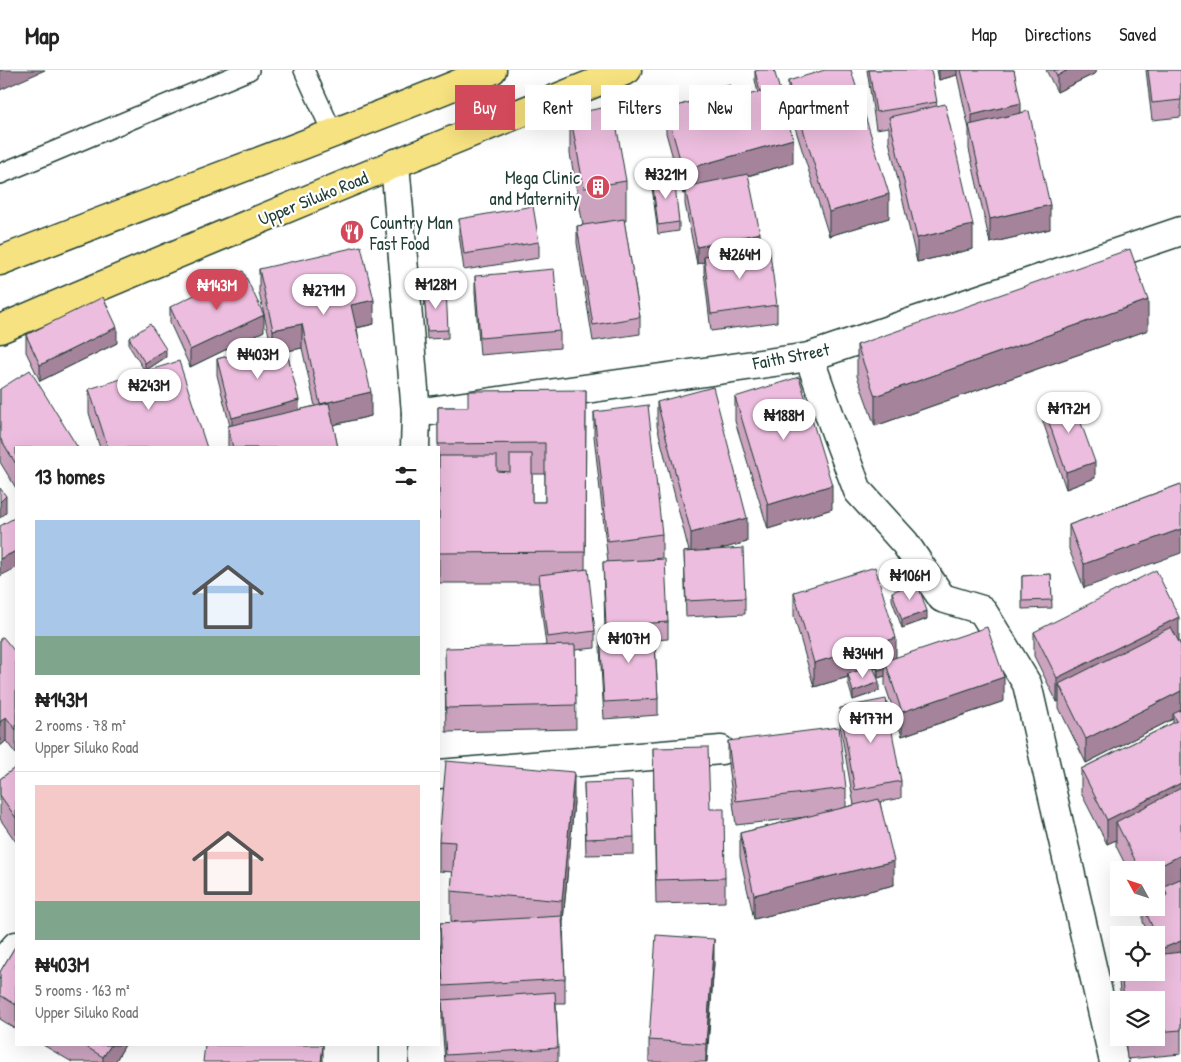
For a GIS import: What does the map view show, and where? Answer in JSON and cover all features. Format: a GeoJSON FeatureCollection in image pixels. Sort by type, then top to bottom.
{"type":"FeatureCollection","features":[{"type":"Feature","properties":{"kind":"main road"},"geometry":{"type":"LineString","coordinates":[[0,261],[99,221],[333,134],[492,70]]}},
{"type":"Feature","properties":{"kind":"main road","name":"Upper Siluko Road"},"geometry":{"type":"LineString","coordinates":[[0,329],[395,163],[627,70]]}},
{"type":"Feature","properties":{"kind":"street"},"geometry":{"type":"LineString","coordinates":[[395,163],[416,413],[415,446]]}},
{"type":"Feature","properties":{"kind":"street","name":"Faith Street"},"geometry":{"type":"LineString","coordinates":[[416,413],[809,357],[1181,231]]}},
{"type":"Feature","properties":{"kind":"street"},"geometry":{"type":"LineString","coordinates":[[809,357],[858,490],[905,543],[942,598],[982,610],[1027,684],[1114,1062]]}},
{"type":"Feature","properties":{"kind":"street"},"geometry":{"type":"LineString","coordinates":[[440,774],[721,750]]}},
{"type":"Feature","properties":{"kind":"street"},"geometry":{"type":"LineString","coordinates":[[0,964],[15,947]]}},
{"type":"Feature","properties":{"kind":"street"},"geometry":{"type":"LineString","coordinates":[[394,1046],[394,1062]]}},
{"type":"Feature","properties":{"kind":"lane"},"geometry":{"type":"LineString","coordinates":[[0,174],[249,70]]}},
{"type":"Feature","properties":{"kind":"lane"},"geometry":{"type":"LineString","coordinates":[[304,70],[333,134]]}},
{"type":"Feature","properties":{"kind":"building"},"geometry":{"type":"Polygon","coordinates":[[[774,70],[778,85],[761,85],[760,92],[755,71],[774,70]]]}},
{"type":"Feature","properties":{"kind":"building"},"geometry":{"type":"Polygon","coordinates":[[[825,70],[851,70],[856,85],[789,85],[788,81],[825,70]]]}},
{"type":"Feature","properties":{"kind":"building"},"geometry":{"type":"Polygon","coordinates":[[[869,70],[931,70],[937,102],[876,112],[869,70]]]}},
{"type":"Feature","properties":{"kind":"building"},"geometry":{"type":"Polygon","coordinates":[[[961,70],[1014,70],[1021,103],[972,115],[961,70]]]}},
{"type":"Feature","properties":{"kind":"building"},"geometry":{"type":"Polygon","coordinates":[[[1054,70],[1068,70],[1057,76],[1054,70]]]}},
{"type":"Feature","properties":{"kind":"building"},"geometry":{"type":"Polygon","coordinates":[[[1148,70],[1181,70],[1181,100],[1152,103],[1148,70]]]}},
{"type":"Feature","properties":{"kind":"building"},"geometry":{"type":"Polygon","coordinates":[[[761,91],[761,130],[791,130],[793,139],[683,170],[672,130],[679,130],[679,105],[689,103],[689,130],[751,130],[751,94],[761,91]]]}},
{"type":"Feature","properties":{"kind":"building"},"geometry":{"type":"Polygon","coordinates":[[[945,104],[973,225],[917,238],[889,117],[945,104]]]}},
{"type":"Feature","properties":{"kind":"building"},"geometry":{"type":"Polygon","coordinates":[[[601,108],[601,130],[617,130],[626,181],[584,188],[573,130],[591,130],[591,110],[601,108]]]}},
{"type":"Feature","properties":{"kind":"building"},"geometry":{"type":"Polygon","coordinates":[[[1029,111],[1050,205],[990,219],[969,125],[1029,111]]]}},
{"type":"Feature","properties":{"kind":"building"},"geometry":{"type":"Polygon","coordinates":[[[867,122],[889,194],[829,212],[803,130],[867,130],[867,122]]]}},
{"type":"Feature","properties":{"kind":"building"},"geometry":{"type":"Polygon","coordinates":[[[748,174],[760,233],[697,247],[685,187],[748,174]]]}},
{"type":"Feature","properties":{"kind":"building"},"geometry":{"type":"Polygon","coordinates":[[[674,176],[679,222],[658,225],[652,179],[674,176]]]}},
{"type":"Feature","properties":{"kind":"building"},"geometry":{"type":"Polygon","coordinates":[[[533,206],[539,242],[464,254],[459,219],[533,206]]]}},
{"type":"Feature","properties":{"kind":"building"},"geometry":{"type":"Polygon","coordinates":[[[624,219],[640,317],[593,325],[577,226],[624,219]]]}},
{"type":"Feature","properties":{"kind":"building"},"geometry":{"type":"Polygon","coordinates":[[[361,246],[374,300],[351,305],[371,392],[320,404],[302,324],[273,330],[259,269],[361,246]]]}},
{"type":"Feature","properties":{"kind":"building"},"geometry":{"type":"Polygon","coordinates":[[[769,246],[777,305],[711,314],[704,256],[769,246]]]}},
{"type":"Feature","properties":{"kind":"building"},"geometry":{"type":"Polygon","coordinates":[[[1130,249],[1148,300],[875,396],[857,345],[1130,249]]]}},
{"type":"Feature","properties":{"kind":"building"},"geometry":{"type":"Polygon","coordinates":[[[554,269],[560,331],[480,338],[475,276],[554,269]]]}},
{"type":"Feature","properties":{"kind":"building"},"geometry":{"type":"Polygon","coordinates":[[[243,271],[264,315],[190,350],[170,307],[243,271]]]}},
{"type":"Feature","properties":{"kind":"building"},"geometry":{"type":"Polygon","coordinates":[[[446,289],[448,330],[427,331],[424,291],[446,289]]]}},
{"type":"Feature","properties":{"kind":"building"},"geometry":{"type":"Polygon","coordinates":[[[103,297],[117,327],[40,365],[26,335],[103,297]]]}},
{"type":"Feature","properties":{"kind":"building"},"geometry":{"type":"Polygon","coordinates":[[[150,324],[166,349],[145,363],[129,338],[150,324]]]}},
{"type":"Feature","properties":{"kind":"building"},"geometry":{"type":"Polygon","coordinates":[[[284,341],[299,400],[232,418],[217,359],[284,341]]]}},
{"type":"Feature","properties":{"kind":"building"},"geometry":{"type":"Polygon","coordinates":[[[179,361],[206,446],[107,446],[89,389],[179,361]]]}},
{"type":"Feature","properties":{"kind":"building"},"geometry":{"type":"Polygon","coordinates":[[[30,370],[77,446],[15,446],[15,462],[0,438],[0,389],[30,370]]]}},
{"type":"Feature","properties":{"kind":"building"},"geometry":{"type":"Polygon","coordinates":[[[799,377],[832,485],[768,505],[735,397],[799,377]]]}},
{"type":"Feature","properties":{"kind":"building"},"geometry":{"type":"Polygon","coordinates":[[[713,387],[747,518],[691,533],[657,402],[713,387]]]}},
{"type":"Feature","properties":{"kind":"building"},"geometry":{"type":"Polygon","coordinates":[[[586,390],[585,552],[440,553],[440,456],[497,456],[497,471],[510,472],[510,454],[532,454],[532,502],[545,502],[545,443],[438,444],[438,407],[468,407],[468,391],[586,390]]]}},
{"type":"Feature","properties":{"kind":"building"},"geometry":{"type":"Polygon","coordinates":[[[1071,395],[1095,462],[1066,472],[1043,405],[1071,395]]]}},
{"type":"Feature","properties":{"kind":"building"},"geometry":{"type":"Polygon","coordinates":[[[329,403],[338,446],[233,446],[228,426],[329,403]]]}},
{"type":"Feature","properties":{"kind":"building"},"geometry":{"type":"Polygon","coordinates":[[[648,405],[662,534],[608,541],[594,412],[648,405]]]}},
{"type":"Feature","properties":{"kind":"building"},"geometry":{"type":"Polygon","coordinates":[[[1181,484],[1181,529],[1084,564],[1069,525],[1181,484]]]}},
{"type":"Feature","properties":{"kind":"building"},"geometry":{"type":"Polygon","coordinates":[[[0,488],[6,496],[0,502],[0,488]]]}},
{"type":"Feature","properties":{"kind":"building"},"geometry":{"type":"Polygon","coordinates":[[[15,518],[15,552],[0,559],[0,526],[15,518]]]}},
{"type":"Feature","properties":{"kind":"building"},"geometry":{"type":"Polygon","coordinates":[[[743,548],[745,598],[686,601],[684,552],[743,548]]]}},
{"type":"Feature","properties":{"kind":"building"},"geometry":{"type":"Polygon","coordinates":[[[665,559],[668,622],[606,626],[603,562],[665,559]]]}},
{"type":"Feature","properties":{"kind":"building"},"geometry":{"type":"Polygon","coordinates":[[[875,567],[896,638],[814,663],[794,592],[875,567]]]}},
{"type":"Feature","properties":{"kind":"building"},"geometry":{"type":"Polygon","coordinates":[[[588,569],[595,631],[547,637],[539,575],[588,569]]]}},
{"type":"Feature","properties":{"kind":"building"},"geometry":{"type":"Polygon","coordinates":[[[1156,570],[1179,617],[1057,678],[1034,632],[1156,570]]]}},
{"type":"Feature","properties":{"kind":"building"},"geometry":{"type":"Polygon","coordinates":[[[1051,574],[1052,600],[1022,601],[1022,576],[1051,574]]]}},
{"type":"Feature","properties":{"kind":"building"},"geometry":{"type":"Polygon","coordinates":[[[917,582],[927,611],[902,620],[892,592],[917,582]]]}},
{"type":"Feature","properties":{"kind":"building"},"geometry":{"type":"Polygon","coordinates":[[[654,627],[658,699],[604,702],[600,630],[654,627]]]}},
{"type":"Feature","properties":{"kind":"building"},"geometry":{"type":"Polygon","coordinates":[[[987,627],[1004,677],[902,712],[885,661],[987,627]]]}},
{"type":"Feature","properties":{"kind":"building"},"geometry":{"type":"Polygon","coordinates":[[[1171,627],[1181,646],[1181,691],[1086,739],[1059,684],[1171,627]]]}},
{"type":"Feature","properties":{"kind":"building"},"geometry":{"type":"Polygon","coordinates":[[[3,637],[15,652],[15,729],[6,717],[0,722],[0,639],[3,637]]]}},
{"type":"Feature","properties":{"kind":"building"},"geometry":{"type":"Polygon","coordinates":[[[575,645],[576,705],[446,708],[445,648],[575,645]]]}},
{"type":"Feature","properties":{"kind":"building"},"geometry":{"type":"Polygon","coordinates":[[[885,661],[885,668],[878,670],[877,664],[885,661]]]}},
{"type":"Feature","properties":{"kind":"building"},"geometry":{"type":"Polygon","coordinates":[[[873,666],[879,682],[853,692],[848,674],[873,666]]]}},
{"type":"Feature","properties":{"kind":"building"},"geometry":{"type":"Polygon","coordinates":[[[886,699],[901,781],[855,790],[840,708],[886,699]]]}},
{"type":"Feature","properties":{"kind":"building"},"geometry":{"type":"Polygon","coordinates":[[[1181,710],[1181,783],[1107,820],[1081,769],[1177,721],[1173,714],[1181,710]]]}},
{"type":"Feature","properties":{"kind":"building"},"geometry":{"type":"Polygon","coordinates":[[[839,727],[846,788],[736,801],[728,741],[839,727]]]}},
{"type":"Feature","properties":{"kind":"building"},"geometry":{"type":"Polygon","coordinates":[[[708,747],[710,809],[724,809],[725,878],[656,880],[653,748],[708,747]]]}},
{"type":"Feature","properties":{"kind":"building"},"geometry":{"type":"Polygon","coordinates":[[[446,761],[574,772],[562,901],[451,891],[455,842],[440,841],[446,761]]]}},
{"type":"Feature","properties":{"kind":"building"},"geometry":{"type":"Polygon","coordinates":[[[15,768],[15,817],[0,795],[0,779],[15,768]]]}},
{"type":"Feature","properties":{"kind":"building"},"geometry":{"type":"Polygon","coordinates":[[[632,781],[634,837],[586,839],[584,783],[632,781]]]}},
{"type":"Feature","properties":{"kind":"building"},"geometry":{"type":"Polygon","coordinates":[[[1181,788],[1181,855],[1165,863],[1165,861],[1136,861],[1116,822],[1181,788]]]}},
{"type":"Feature","properties":{"kind":"building"},"geometry":{"type":"Polygon","coordinates":[[[879,799],[894,861],[754,895],[740,833],[879,799]]]}},
{"type":"Feature","properties":{"kind":"building"},"geometry":{"type":"Polygon","coordinates":[[[1180,879],[1181,881],[1181,941],[1165,947],[1165,926],[1152,926],[1148,916],[1165,916],[1165,896],[1167,895],[1165,886],[1180,879]]]}},
{"type":"Feature","properties":{"kind":"building"},"geometry":{"type":"Polygon","coordinates":[[[562,916],[565,979],[443,986],[440,923],[562,916]]]}},
{"type":"Feature","properties":{"kind":"building"},"geometry":{"type":"Polygon","coordinates":[[[656,935],[714,939],[706,1044],[649,1040],[656,935]]]}},
{"type":"Feature","properties":{"kind":"building"},"geometry":{"type":"Polygon","coordinates":[[[15,947],[15,1004],[0,995],[0,972],[15,947]]]}},
{"type":"Feature","properties":{"kind":"building"},"geometry":{"type":"Polygon","coordinates":[[[1181,952],[1181,1030],[1165,1031],[1165,991],[1123,991],[1122,981],[1165,981],[1165,954],[1181,952]]]}},
{"type":"Feature","properties":{"kind":"building"},"geometry":{"type":"Polygon","coordinates":[[[555,992],[558,1048],[446,1055],[442,1000],[555,992]]]}},
{"type":"Feature","properties":{"kind":"building"},"geometry":{"type":"Polygon","coordinates":[[[85,1046],[110,1046],[103,1057],[85,1046]]]}},
{"type":"Feature","properties":{"kind":"building"},"geometry":{"type":"Polygon","coordinates":[[[205,1046],[323,1046],[321,1062],[203,1062],[205,1046]]]}},
{"type":"Feature","properties":{"kind":"place","name":"Mega Clinic and Maternity"},"geometry":{"type":"Point","coordinates":[598,187]}},
{"type":"Feature","properties":{"kind":"place","name":"Country Man Fast Food"},"geometry":{"type":"Point","coordinates":[352,232]}}]}
